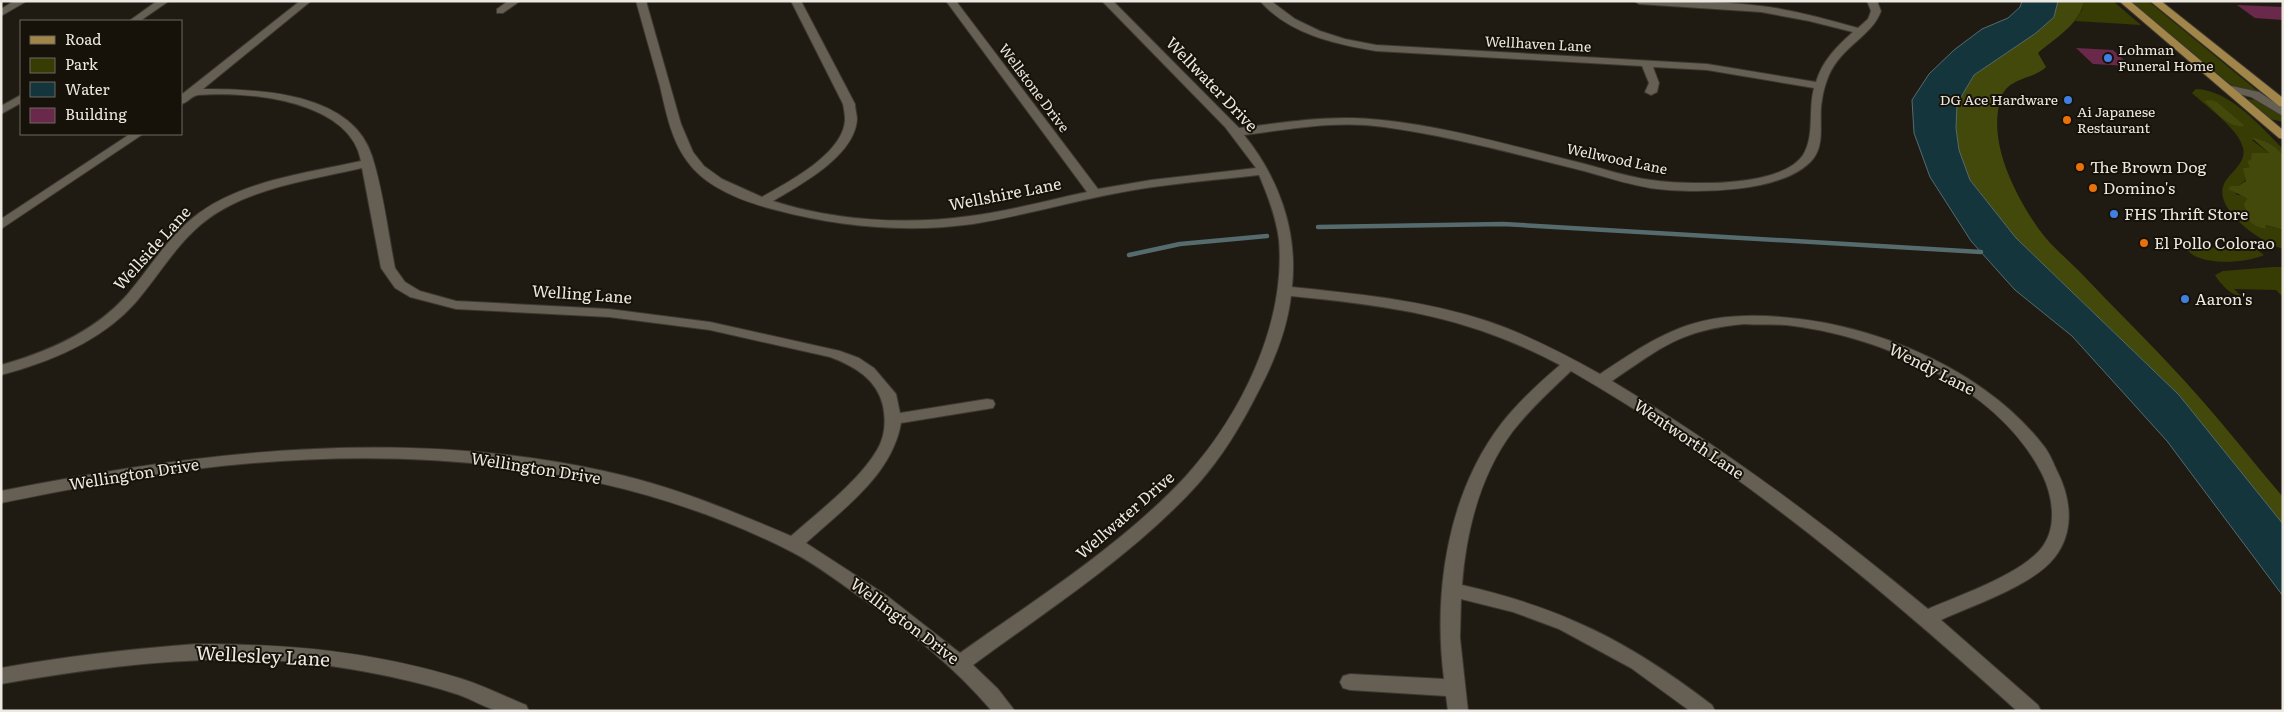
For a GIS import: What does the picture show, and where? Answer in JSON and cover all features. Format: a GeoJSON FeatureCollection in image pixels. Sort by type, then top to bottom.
{"type":"FeatureCollection","features":[{"type":"Feature","properties":{"kind":"main road"},"geometry":{"type":"LineString","coordinates":[[2124,1],[2283,136]]}},
{"type":"Feature","properties":{"kind":"main road"},"geometry":{"type":"LineString","coordinates":[[2155,1],[2283,104]]}},
{"type":"Feature","properties":{"kind":"street"},"geometry":{"type":"LineString","coordinates":[[1,13],[22,1]]}},
{"type":"Feature","properties":{"kind":"street"},"geometry":{"type":"LineString","coordinates":[[136,20],[164,1]]}},
{"type":"Feature","properties":{"kind":"street"},"geometry":{"type":"LineString","coordinates":[[182,100],[306,1]]}},
{"type":"Feature","properties":{"kind":"street"},"geometry":{"type":"LineString","coordinates":[[500,11],[515,1]]}},
{"type":"Feature","properties":{"kind":"street","name":"Wellshire Lane"},"geometry":{"type":"LineString","coordinates":[[642,1],[678,133],[686,152],[693,162],[712,178],[738,192],[763,202],[810,215],[833,219],[920,224],[970,220],[1094,193],[1264,171]]}},
{"type":"Feature","properties":{"kind":"street"},"geometry":{"type":"LineString","coordinates":[[763,202],[811,171],[833,154],[844,141],[851,122],[849,104],[796,1]]}},
{"type":"Feature","properties":{"kind":"street","name":"Wellstone Drive"},"geometry":{"type":"LineString","coordinates":[[951,1],[1094,193]]}},
{"type":"Feature","properties":{"kind":"street","name":"Wellwater Drive"},"geometry":{"type":"LineString","coordinates":[[961,663],[1121,545],[1188,484],[1234,423],[1260,378],[1277,336],[1286,291],[1286,240],[1278,205],[1264,171],[1238,132],[1107,1]]}},
{"type":"Feature","properties":{"kind":"street","name":"Wellhaven Lane"},"geometry":{"type":"LineString","coordinates":[[1265,1],[1304,29],[1330,39],[1358,45],[1411,51],[1732,70],[1819,86]]}},
{"type":"Feature","properties":{"kind":"street"},"geometry":{"type":"LineString","coordinates":[[1639,1],[1761,9],[1802,16],[1860,31]]}},
{"type":"Feature","properties":{"kind":"street","name":"Wellwood Lane"},"geometry":{"type":"LineString","coordinates":[[1238,132],[1322,121],[1391,124],[1440,132],[1650,184],[1693,188],[1729,187],[1780,176],[1795,169],[1806,160],[1814,143],[1816,101],[1819,86],[1831,61],[1843,46],[1875,16],[1876,8],[1872,1]]}},
{"type":"Feature","properties":{"kind":"street"},"geometry":{"type":"LineString","coordinates":[[1646,64],[1654,83],[1651,92]]}},
{"type":"Feature","properties":{"kind":"street"},"geometry":{"type":"LineString","coordinates":[[2227,88],[2255,94],[2283,113]]}},
{"type":"Feature","properties":{"kind":"street","name":"Welling Lane"},"geometry":{"type":"LineString","coordinates":[[193,92],[258,95],[285,99],[321,109],[339,119],[353,130],[364,147],[388,268],[400,285],[415,294],[456,305],[559,309],[663,318],[798,344],[846,358],[862,366],[883,386],[892,405],[894,419],[890,440],[877,464],[866,477],[793,545]]}},
{"type":"Feature","properties":{"kind":"street"},"geometry":{"type":"LineString","coordinates":[[1,111],[20,99]]}},
{"type":"Feature","properties":{"kind":"street"},"geometry":{"type":"LineString","coordinates":[[1,225],[136,135]]}},
{"type":"Feature","properties":{"kind":"street","name":"Wellside Lane"},"geometry":{"type":"LineString","coordinates":[[1,370],[52,353],[98,328],[128,301],[192,226],[216,208],[267,187],[368,163]]}},
{"type":"Feature","properties":{"kind":"street","name":"Wentworth Lane"},"geometry":{"type":"LineString","coordinates":[[1286,291],[1386,302],[1455,316],[1509,335],[1601,381],[1711,451],[1807,522],[1927,618],[2031,711]]}},
{"type":"Feature","properties":{"kind":"street","name":"Wendy Lane"},"geometry":{"type":"LineString","coordinates":[[1601,381],[1664,340],[1679,333],[1724,322],[1758,320],[1808,324],[1863,337],[1926,362],[1979,392],[2025,433],[2046,461],[2058,491],[2061,505],[2059,528],[2050,551],[2033,567],[1927,618]]}},
{"type":"Feature","properties":{"kind":"street"},"geometry":{"type":"LineString","coordinates":[[1458,711],[1454,688],[1450,622],[1453,568],[1463,524],[1478,483],[1493,451],[1506,430],[1536,395],[1570,364]]}},
{"type":"Feature","properties":{"kind":"street"},"geometry":{"type":"LineString","coordinates":[[894,419],[965,410],[987,404]]}},
{"type":"Feature","properties":{"kind":"street","name":"Wellington Drive"},"geometry":{"type":"LineString","coordinates":[[1,497],[106,477],[246,458],[354,452],[435,455],[514,461],[595,476],[694,503],[793,545],[851,580],[961,663],[1005,711]]}},
{"type":"Feature","properties":{"kind":"street"},"geometry":{"type":"LineString","coordinates":[[1452,590],[1514,605],[1579,630],[1648,669],[1705,711]]}},
{"type":"Feature","properties":{"kind":"street","name":"Wellesley Lane"},"geometry":{"type":"LineString","coordinates":[[1,676],[99,660],[161,654],[234,652],[297,654],[362,663],[420,675],[481,694],[519,711]]}},
{"type":"Feature","properties":{"kind":"street"},"geometry":{"type":"LineString","coordinates":[[1350,682],[1454,688]]}},
{"type":"Feature","properties":{"kind":"green space"},"geometry":{"type":"Polygon","coordinates":[[[2058,1],[2084,2],[2077,18],[2072,24],[2038,53],[2046,67],[2009,86],[2001,98],[1997,132],[2005,166],[2012,183],[2029,214],[2047,240],[2182,378],[2283,497],[2283,524],[2179,395],[2016,238],[1970,180],[1959,150],[1956,128],[1957,104],[1974,75],[2036,33],[2054,17],[2058,1]]]}},
{"type":"Feature","properties":{"kind":"green space"},"geometry":{"type":"Polygon","coordinates":[[[2084,1],[2113,1],[2141,25],[2075,21],[2082,10],[2084,1]]]}},
{"type":"Feature","properties":{"kind":"green space"},"geometry":{"type":"Polygon","coordinates":[[[2130,1],[2148,1],[2260,93],[2231,85],[2130,1]]]}},
{"type":"Feature","properties":{"kind":"green space"},"geometry":{"type":"Polygon","coordinates":[[[2196,89],[2209,91],[2232,102],[2254,120],[2283,149],[2283,155],[2269,143],[2256,139],[2252,140],[2269,153],[2251,160],[2250,167],[2244,168],[2246,180],[2238,186],[2231,186],[2237,195],[2243,195],[2247,199],[2247,220],[2265,229],[2265,225],[2283,230],[2283,249],[2252,233],[2232,214],[2225,204],[2222,194],[2224,184],[2240,163],[2244,153],[2243,148],[2229,126],[2192,93],[2196,89]]]}},
{"type":"Feature","properties":{"kind":"green space"},"geometry":{"type":"Polygon","coordinates":[[[2247,99],[2264,101],[2283,116],[2283,122],[2270,119],[2247,99]]]}},
{"type":"Feature","properties":{"kind":"green space"},"geometry":{"type":"Polygon","coordinates":[[[2211,100],[2217,102],[2245,126],[2233,125],[2228,122],[2204,101],[2211,100]]]}},
{"type":"Feature","properties":{"kind":"green space"},"geometry":{"type":"Polygon","coordinates":[[[2252,138],[2269,143],[2283,155],[2283,230],[2266,225],[2265,229],[2258,227],[2246,219],[2241,213],[2246,210],[2244,204],[2247,199],[2228,189],[2231,186],[2238,186],[2246,181],[2243,168],[2250,167],[2247,161],[2251,160],[2252,153],[2269,153],[2252,138]]]}},
{"type":"Feature","properties":{"kind":"green space"},"geometry":{"type":"Polygon","coordinates":[[[2182,238],[2189,245],[2249,251],[2242,242],[2245,241],[2264,255],[2248,260],[2218,262],[2193,255],[2179,240],[2182,238]]]}},
{"type":"Feature","properties":{"kind":"green space"},"geometry":{"type":"Polygon","coordinates":[[[2283,267],[2283,297],[2276,290],[2234,289],[2241,296],[2234,294],[2226,289],[2215,275],[2223,271],[2283,267]]]}},
{"type":"Feature","properties":{"kind":"water"},"geometry":{"type":"Polygon","coordinates":[[[2022,1],[2058,1],[2054,17],[2036,33],[1974,75],[1957,104],[1956,128],[1959,150],[1970,180],[2016,238],[2179,395],[2283,524],[2283,596],[2167,441],[2072,336],[2015,290],[1971,241],[1930,177],[1914,133],[1912,100],[1929,74],[1954,50],[1982,29],[2008,18],[2020,7],[2022,1]]]}},
{"type":"Feature","properties":{"kind":"building"},"geometry":{"type":"Polygon","coordinates":[[[2237,5],[2283,7],[2283,20],[2255,18],[2237,5]]]}},
{"type":"Feature","properties":{"kind":"building","name":"Lohman Funeral Home"},"geometry":{"type":"Polygon","coordinates":[[[2076,48],[2113,50],[2130,66],[2093,64],[2076,48]]]}},
{"type":"Feature","properties":{"kind":"waterway"},"geometry":{"type":"LineString","coordinates":[[1318,227],[1503,224],[1981,252]]}},
{"type":"Feature","properties":{"kind":"waterway"},"geometry":{"type":"LineString","coordinates":[[1129,255],[1180,244],[1267,236]]}},
{"type":"Feature","properties":{"kind":"place","name":"Lohman Funeral Home"},"geometry":{"type":"Point","coordinates":[2108,58]}},
{"type":"Feature","properties":{"kind":"place","name":"DG Ace Hardware"},"geometry":{"type":"Point","coordinates":[2068,100]}},
{"type":"Feature","properties":{"kind":"place","name":"Ai Japanese Restaurant"},"geometry":{"type":"Point","coordinates":[2067,120]}},
{"type":"Feature","properties":{"kind":"place","name":"The Brown Dog"},"geometry":{"type":"Point","coordinates":[2080,167]}},
{"type":"Feature","properties":{"kind":"place","name":"Domino's"},"geometry":{"type":"Point","coordinates":[2093,188]}},
{"type":"Feature","properties":{"kind":"place","name":"FHS Thrift Store"},"geometry":{"type":"Point","coordinates":[2114,214]}},
{"type":"Feature","properties":{"kind":"place","name":"El Pollo Colorao"},"geometry":{"type":"Point","coordinates":[2144,243]}},
{"type":"Feature","properties":{"kind":"place","name":"Aaron's"},"geometry":{"type":"Point","coordinates":[2185,299]}}]}
